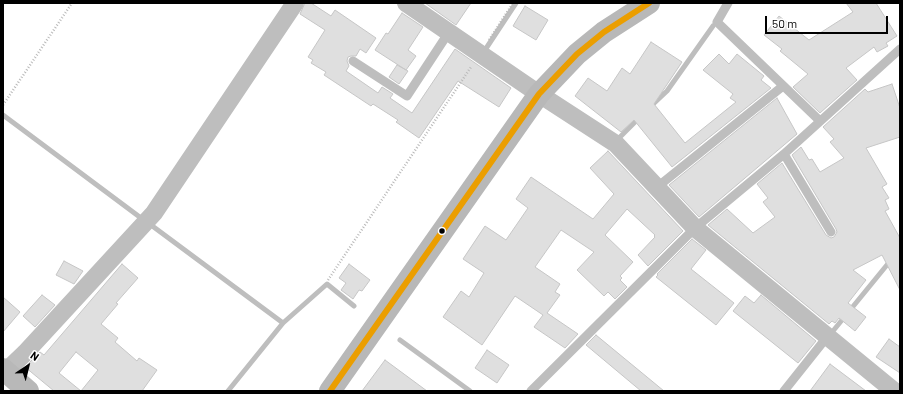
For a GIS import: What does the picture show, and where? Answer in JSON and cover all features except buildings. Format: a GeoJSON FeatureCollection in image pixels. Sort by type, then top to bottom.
{"type":"FeatureCollection","features":[{"type":"Feature","properties":{"kind":"street"},"geometry":{"type":"LineString","coordinates":[[28,391],[4,371],[25,354],[154,213],[295,3]]}},
{"type":"Feature","properties":{"kind":"street"},"geometry":{"type":"LineString","coordinates":[[406,3],[539,94],[616,144],[695,228],[894,391],[900,390]]}},
{"type":"Feature","properties":{"kind":"street"},"geometry":{"type":"LineString","coordinates":[[330,391],[539,94],[577,54],[604,32],[649,3]]}},
{"type":"Feature","properties":{"kind":"lane"},"geometry":{"type":"LineString","coordinates":[[728,3],[717,22],[820,121]]}},
{"type":"Feature","properties":{"kind":"lane"},"geometry":{"type":"LineString","coordinates":[[353,61],[407,96],[449,32]]}},
{"type":"Feature","properties":{"kind":"lane"},"geometry":{"type":"LineString","coordinates":[[531,391],[695,228],[784,154],[900,49]]}},
{"type":"Feature","properties":{"kind":"lane"},"geometry":{"type":"LineString","coordinates":[[656,188],[783,86]]}},
{"type":"Feature","properties":{"kind":"lane"},"geometry":{"type":"LineString","coordinates":[[784,154],[831,232]]}},
{"type":"Feature","properties":{"kind":"lane"},"geometry":{"type":"LineString","coordinates":[[784,391],[827,337]]}},
{"type":"Feature","properties":{"kind":"path"},"geometry":{"type":"LineString","coordinates":[[3,105],[72,3]]}},
{"type":"Feature","properties":{"kind":"path"},"geometry":{"type":"LineString","coordinates":[[328,280],[513,3]]}},
{"type":"Feature","properties":{"kind":"waterway"},"geometry":{"type":"LineString","coordinates":[[487,47],[516,3]]}},
{"type":"Feature","properties":{"kind":"waterway"},"geometry":{"type":"LineString","coordinates":[[650,107],[667,91],[713,26]]}},
{"type":"Feature","properties":{"kind":"waterway"},"geometry":{"type":"LineString","coordinates":[[3,115],[141,218]]}},
{"type":"Feature","properties":{"kind":"waterway"},"geometry":{"type":"LineString","coordinates":[[620,137],[640,117]]}},
{"type":"Feature","properties":{"kind":"waterway"},"geometry":{"type":"LineString","coordinates":[[151,225],[283,323]]}},
{"type":"Feature","properties":{"kind":"waterway"},"geometry":{"type":"LineString","coordinates":[[833,331],[891,260]]}},
{"type":"Feature","properties":{"kind":"waterway"},"geometry":{"type":"LineString","coordinates":[[228,391],[283,323],[327,284],[354,306]]}},
{"type":"Feature","properties":{"kind":"waterway"},"geometry":{"type":"LineString","coordinates":[[400,340],[470,391]]}},
{"type":"Feature","properties":{"kind":"transit line"},"geometry":{"type":"LineString","coordinates":[[330,391],[539,94],[577,54],[604,32],[649,3]]}}]}
